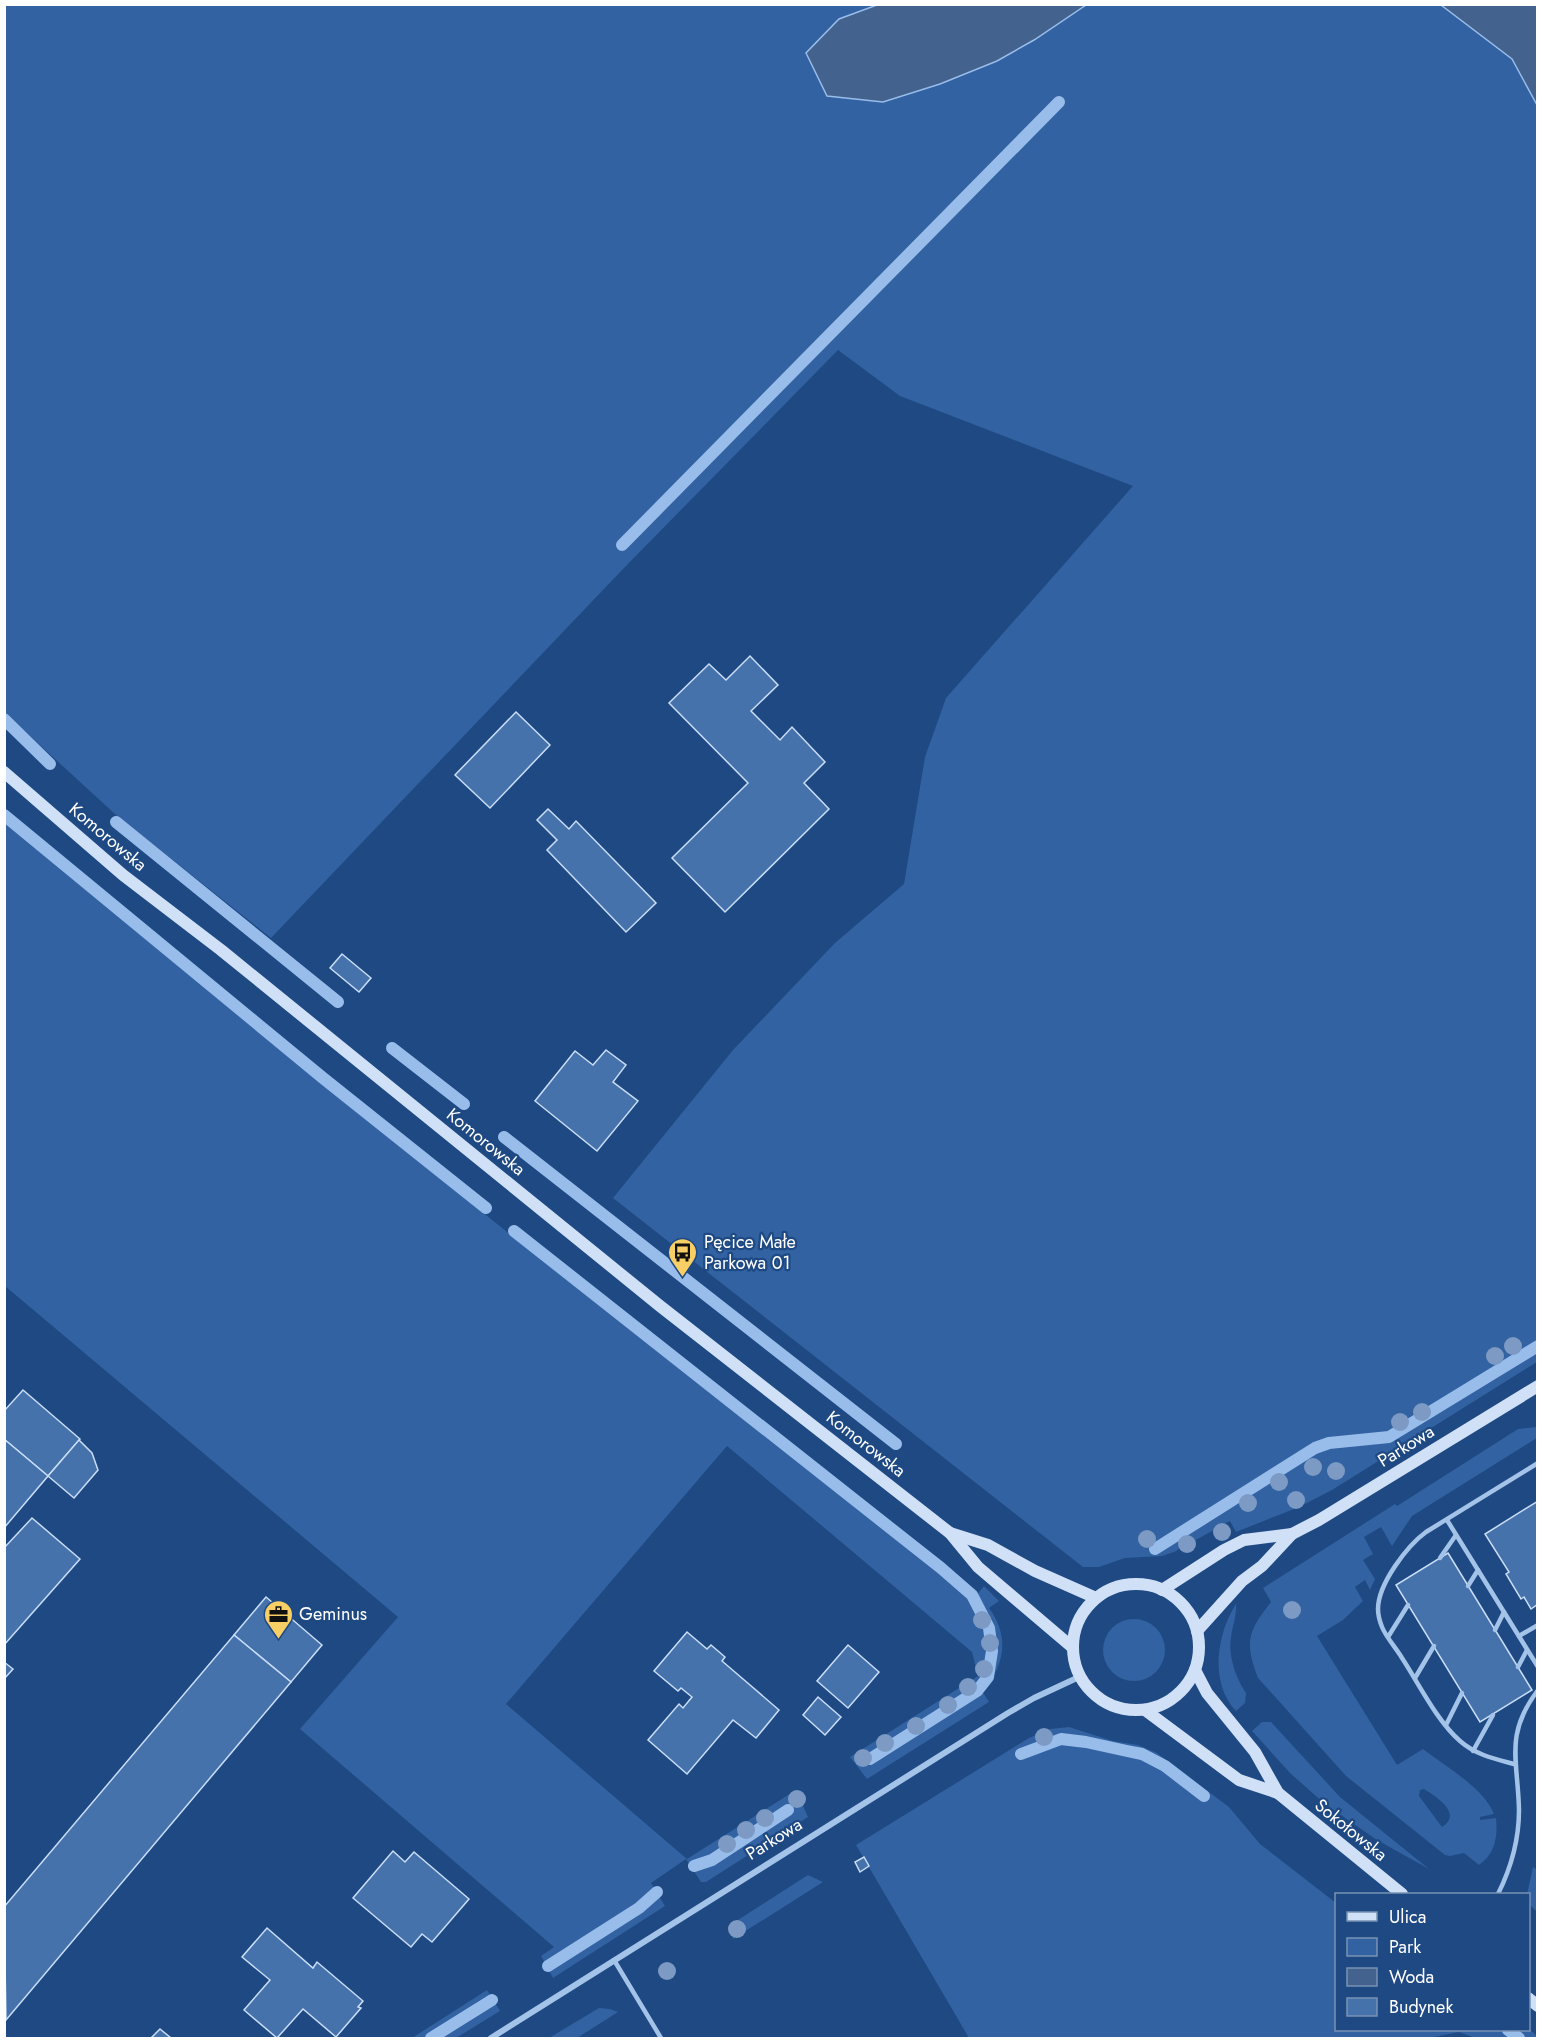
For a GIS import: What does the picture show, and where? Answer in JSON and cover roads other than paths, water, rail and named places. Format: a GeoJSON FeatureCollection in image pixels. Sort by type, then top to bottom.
{"type":"FeatureCollection","features":[{"type":"Feature","properties":{"kind":"street","name":"Komorowska"},"geometry":{"type":"LineString","coordinates":[[4,771],[123,875],[221,950],[660,1305],[950,1533],[978,1567],[1072,1647]]}},
{"type":"Feature","properties":{"kind":"street","name":"Parkowa"},"geometry":{"type":"LineString","coordinates":[[1197,1631],[1242,1581],[1262,1566],[1292,1534],[1319,1520],[1538,1386]]}},
{"type":"Feature","properties":{"kind":"street","name":"Komorowska"},"geometry":{"type":"LineString","coordinates":[[950,1533],[988,1545],[1035,1571],[1096,1598]]}},
{"type":"Feature","properties":{"kind":"street","name":"Parkowa"},"geometry":{"type":"LineString","coordinates":[[1162,1590],[1224,1550],[1244,1540],[1292,1534]]}},
{"type":"Feature","properties":{"kind":"street"},"geometry":{"type":"LineString","coordinates":[[1132,1584],[1147,1585],[1162,1590],[1177,1600],[1189,1614],[1197,1631],[1198,1658],[1195,1670],[1187,1685],[1161,1706],[1145,1710],[1125,1710],[1106,1704],[1091,1693],[1079,1677],[1072,1647],[1077,1623],[1083,1612],[1096,1598],[1117,1587],[1132,1584]]}},
{"type":"Feature","properties":{"kind":"street","name":"Sokołowska"},"geometry":{"type":"LineString","coordinates":[[1195,1670],[1207,1693],[1255,1752],[1278,1793]]}},
{"type":"Feature","properties":{"kind":"street","name":"Parkowa"},"geometry":{"type":"LineString","coordinates":[[491,2038],[1014,1709],[1079,1677]]}},
{"type":"Feature","properties":{"kind":"street","name":"Sokołowska"},"geometry":{"type":"LineString","coordinates":[[1145,1710],[1239,1780],[1278,1793],[1401,1893]]}},
{"type":"Feature","properties":{"kind":"lane"},"geometry":{"type":"LineString","coordinates":[[1515,1764],[1487,1757],[1459,1741],[1388,1637],[1382,1627],[1378,1608],[1381,1594],[1395,1566],[1409,1546],[1538,1463]]}},
{"type":"Feature","properties":{"kind":"lane"},"geometry":{"type":"LineString","coordinates":[[1447,1520],[1538,1667]]}},
{"type":"Feature","properties":{"kind":"lane"},"geometry":{"type":"LineString","coordinates":[[1440,1557],[1456,1535]]}},
{"type":"Feature","properties":{"kind":"lane"},"geometry":{"type":"LineString","coordinates":[[1468,1586],[1478,1570]]}},
{"type":"Feature","properties":{"kind":"lane"},"geometry":{"type":"LineString","coordinates":[[1388,1637],[1408,1605]]}},
{"type":"Feature","properties":{"kind":"lane"},"geometry":{"type":"LineString","coordinates":[[1495,1630],[1504,1612]]}},
{"type":"Feature","properties":{"kind":"lane"},"geometry":{"type":"LineString","coordinates":[[1519,1636],[1538,1625]]}},
{"type":"Feature","properties":{"kind":"lane"},"geometry":{"type":"LineString","coordinates":[[1415,1678],[1434,1646]]}},
{"type":"Feature","properties":{"kind":"lane"},"geometry":{"type":"LineString","coordinates":[[1518,1667],[1527,1650]]}},
{"type":"Feature","properties":{"kind":"lane"},"geometry":{"type":"LineString","coordinates":[[1498,1893],[1507,1876],[1518,1832],[1519,1808],[1514,1748],[1518,1725],[1538,1690]]}},
{"type":"Feature","properties":{"kind":"lane"},"geometry":{"type":"LineString","coordinates":[[1446,1725],[1462,1693]]}},
{"type":"Feature","properties":{"kind":"lane"},"geometry":{"type":"LineString","coordinates":[[1473,1751],[1493,1715]]}},
{"type":"Feature","properties":{"kind":"lane"},"geometry":{"type":"LineString","coordinates":[[615,1960],[662,2038]]}},
{"type":"Feature","properties":{"kind":"water"},"geometry":{"type":"Polygon","coordinates":[[[877,5],[1086,5],[1034,40],[997,61],[940,84],[883,102],[827,96],[806,53],[839,19],[877,5]]]}},
{"type":"Feature","properties":{"kind":"water"},"geometry":{"type":"Polygon","coordinates":[[[1441,5],[1537,5],[1537,105],[1512,59],[1441,5]]]}},
{"type":"Feature","properties":{"kind":"waterway"},"geometry":{"type":"LineString","coordinates":[[622,545],[1059,102]]}},
{"type":"Feature","properties":{"kind":"waterway"},"geometry":{"type":"LineString","coordinates":[[4,719],[50,764]]}},
{"type":"Feature","properties":{"kind":"waterway"},"geometry":{"type":"LineString","coordinates":[[4,815],[323,1078],[486,1208]]}},
{"type":"Feature","properties":{"kind":"waterway"},"geometry":{"type":"LineString","coordinates":[[116,822],[338,1002]]}},
{"type":"Feature","properties":{"kind":"waterway"},"geometry":{"type":"LineString","coordinates":[[392,1048],[464,1104]]}},
{"type":"Feature","properties":{"kind":"waterway"},"geometry":{"type":"LineString","coordinates":[[504,1137],[896,1444]]}},
{"type":"Feature","properties":{"kind":"waterway"},"geometry":{"type":"LineString","coordinates":[[514,1231],[941,1568],[972,1595],[989,1628],[992,1651],[988,1677],[977,1691],[870,1759]]}},
{"type":"Feature","properties":{"kind":"waterway"},"geometry":{"type":"LineString","coordinates":[[1155,1549],[1315,1448],[1329,1443],[1389,1437],[1538,1346]]}},
{"type":"Feature","properties":{"kind":"waterway"},"geometry":{"type":"LineString","coordinates":[[1021,1754],[1061,1739],[1142,1754],[1165,1766],[1204,1796]]}},
{"type":"Feature","properties":{"kind":"waterway"},"geometry":{"type":"LineString","coordinates":[[694,1866],[712,1860],[788,1810]]}},
{"type":"Feature","properties":{"kind":"waterway"},"geometry":{"type":"LineString","coordinates":[[548,1966],[639,1908],[657,1892]]}},
{"type":"Feature","properties":{"kind":"waterway"},"geometry":{"type":"LineString","coordinates":[[431,2038],[492,2000]]}},
{"type":"Feature","properties":{"kind":"waterway"},"geometry":{"type":"LineString","coordinates":[[1509,2031],[1519,2038]]}},
{"type":"Feature","properties":{"kind":"place","name":"Pęcice Małe Parkowa 01"},"geometry":{"type":"Point","coordinates":[683,1278]}},
{"type":"Feature","properties":{"kind":"place","name":"Geminus"},"geometry":{"type":"Point","coordinates":[278,1640]}}]}
